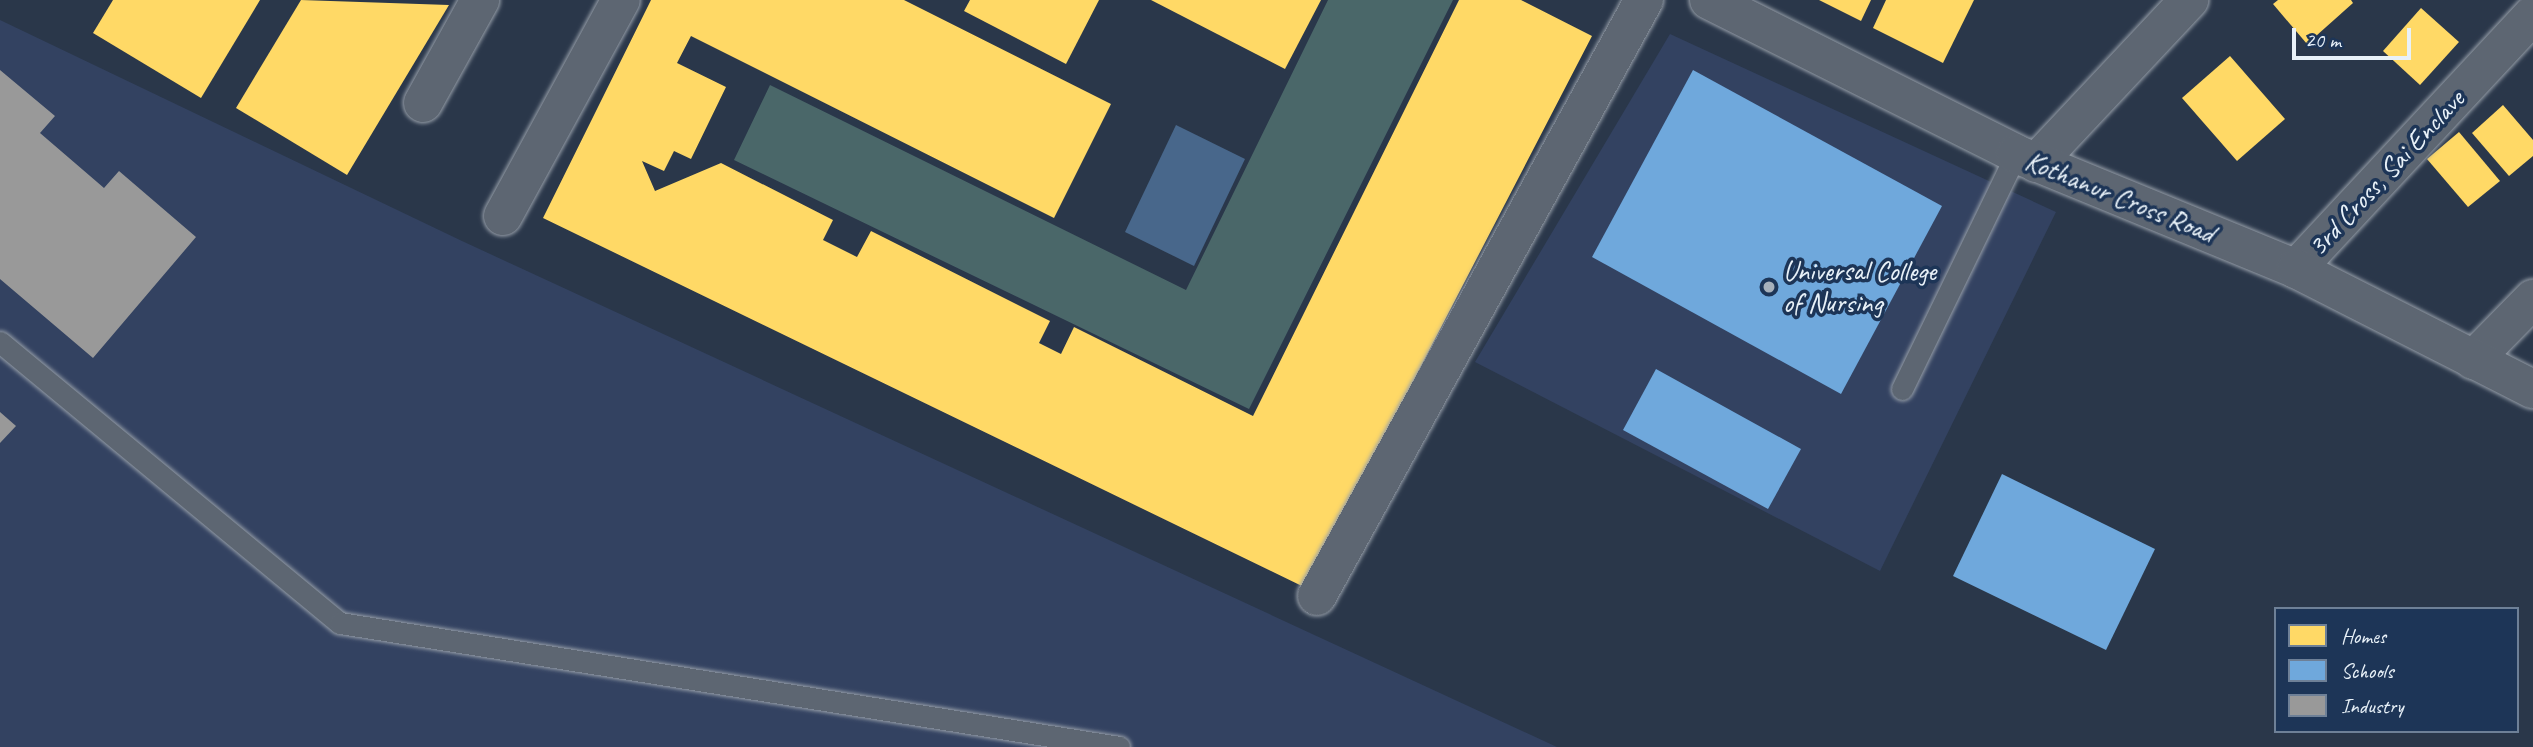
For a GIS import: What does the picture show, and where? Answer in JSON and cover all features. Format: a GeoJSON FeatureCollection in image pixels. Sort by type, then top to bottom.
{"type":"FeatureCollection","features":[{"type":"Feature","properties":{"kind":"street"},"geometry":{"type":"LineString","coordinates":[[423,103],[480,0]]}},
{"type":"Feature","properties":{"kind":"street"},"geometry":{"type":"LineString","coordinates":[[503,216],[621,0]]}},
{"type":"Feature","properties":{"kind":"street"},"geometry":{"type":"LineString","coordinates":[[1317,596],[1644,0]]}},
{"type":"Feature","properties":{"kind":"street","name":"Kothanur Cross Road"},"geometry":{"type":"LineString","coordinates":[[1709,0],[2026,158],[2296,269],[2533,389]]}},
{"type":"Feature","properties":{"kind":"street"},"geometry":{"type":"LineString","coordinates":[[2026,158],[2189,0]]}},
{"type":"Feature","properties":{"kind":"street"},"geometry":{"type":"LineString","coordinates":[[2518,0],[2533,9]]}},
{"type":"Feature","properties":{"kind":"street","name":"3rd Cross, Sai Enclave"},"geometry":{"type":"LineString","coordinates":[[2296,269],[2533,15]]}},
{"type":"Feature","properties":{"kind":"street"},"geometry":{"type":"LineString","coordinates":[[2473,360],[2533,299]]}},
{"type":"Feature","properties":{"kind":"lane"},"geometry":{"type":"LineString","coordinates":[[1902,389],[2026,158]]}},
{"type":"Feature","properties":{"kind":"lane"},"geometry":{"type":"LineString","coordinates":[[0,342],[340,622],[1119,747]]}},
{"type":"Feature","properties":{"kind":"shaded area"},"geometry":{"type":"Polygon","coordinates":[[[0,20],[462,241],[1557,747],[0,747],[0,20]]]}},
{"type":"Feature","properties":{"kind":"shaded area","name":"Universal College of Nursing"},"geometry":{"type":"Polygon","coordinates":[[[1670,34],[2056,212],[1880,571],[1475,362],[1670,34]]]}},
{"type":"Feature","properties":{"kind":"shaded area"},"geometry":{"type":"Polygon","coordinates":[[[1176,125],[1245,159],[1194,266],[1125,232],[1176,125]]]}},
{"type":"Feature","properties":{"kind":"green space"},"geometry":{"type":"Polygon","coordinates":[[[1328,0],[1453,0],[1249,409],[734,160],[770,85],[1186,290],[1328,0]]]}},
{"type":"Feature","properties":{"kind":"building: Homes"},"geometry":{"type":"Polygon","coordinates":[[[113,0],[260,0],[201,98],[93,33],[113,0]]]}},
{"type":"Feature","properties":{"kind":"building: Homes"},"geometry":{"type":"Polygon","coordinates":[[[301,0],[449,5],[347,175],[236,108],[301,0]]]}},
{"type":"Feature","properties":{"kind":"building: Homes"},"geometry":{"type":"Polygon","coordinates":[[[651,0],[904,0],[1111,104],[1054,218],[691,36],[677,63],[726,87],[691,159],[674,151],[664,171],[642,161],[655,191],[721,163],[833,220],[823,240],[857,257],[871,231],[1050,321],[1039,343],[1061,354],[1074,327],[1253,416],[1459,0],[1521,0],[1592,36],[1306,588],[543,218],[651,0]]]}},
{"type":"Feature","properties":{"kind":"building: Homes"},"geometry":{"type":"Polygon","coordinates":[[[970,0],[1099,0],[1066,64],[964,11],[970,0]]]}},
{"type":"Feature","properties":{"kind":"building: Homes"},"geometry":{"type":"Polygon","coordinates":[[[1151,0],[1321,0],[1285,69],[1151,0]]]}},
{"type":"Feature","properties":{"kind":"building: Homes"},"geometry":{"type":"Polygon","coordinates":[[[1819,0],[1871,0],[1861,21],[1819,0]]]}},
{"type":"Feature","properties":{"kind":"building: Homes"},"geometry":{"type":"Polygon","coordinates":[[[1886,0],[1974,0],[1943,63],[1873,28],[1886,0]]]}},
{"type":"Feature","properties":{"kind":"building: Homes"},"geometry":{"type":"Polygon","coordinates":[[[2278,0],[2351,0],[2353,3],[2307,44],[2273,4],[2278,0]]]}},
{"type":"Feature","properties":{"kind":"building: Homes"},"geometry":{"type":"Polygon","coordinates":[[[2421,8],[2459,42],[2420,85],[2383,51],[2421,8]]]}},
{"type":"Feature","properties":{"kind":"building: Homes"},"geometry":{"type":"Polygon","coordinates":[[[2230,56],[2285,119],[2237,161],[2182,98],[2230,56]]]}},
{"type":"Feature","properties":{"kind":"building: Homes"},"geometry":{"type":"Polygon","coordinates":[[[2503,105],[2533,140],[2533,156],[2509,176],[2472,133],[2503,105]]]}},
{"type":"Feature","properties":{"kind":"building: Homes"},"geometry":{"type":"Polygon","coordinates":[[[2459,132],[2500,181],[2468,207],[2427,159],[2459,132]]]}},
{"type":"Feature","properties":{"kind":"building: Schools"},"geometry":{"type":"Polygon","coordinates":[[[1693,70],[1942,206],[1841,394],[1592,257],[1693,70]]]}},
{"type":"Feature","properties":{"kind":"building: Schools"},"geometry":{"type":"Polygon","coordinates":[[[1656,369],[1801,449],[1768,509],[1623,430],[1656,369]]]}},
{"type":"Feature","properties":{"kind":"building: Schools"},"geometry":{"type":"Polygon","coordinates":[[[2002,474],[2155,549],[2106,650],[1953,576],[2002,474]]]}},
{"type":"Feature","properties":{"kind":"building: Industry"},"geometry":{"type":"Polygon","coordinates":[[[0,70],[55,116],[40,133],[104,188],[119,171],[196,237],[93,358],[0,279],[0,70]]]}},
{"type":"Feature","properties":{"kind":"building: Industry"},"geometry":{"type":"Polygon","coordinates":[[[0,412],[16,426],[0,443],[0,412]]]}},
{"type":"Feature","properties":{"kind":"place","name":"Universal College of Nursing"},"geometry":{"type":"Point","coordinates":[1769,287]}}]}
